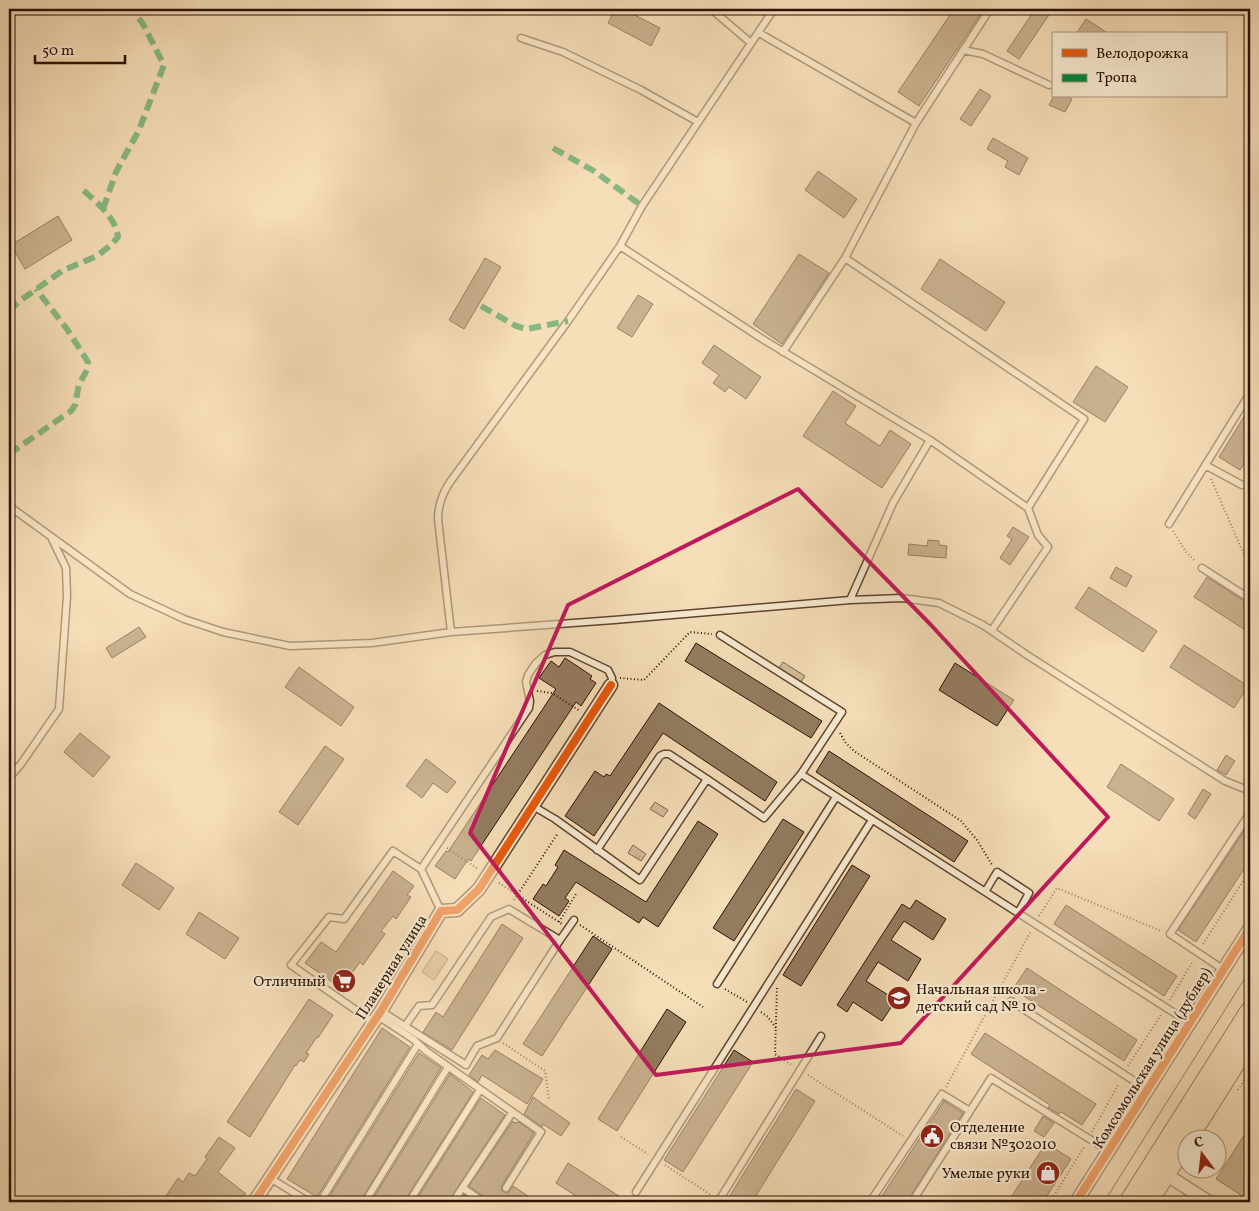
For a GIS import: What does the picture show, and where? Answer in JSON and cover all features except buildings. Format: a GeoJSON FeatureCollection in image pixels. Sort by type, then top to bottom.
{"type":"FeatureCollection","features":[{"type":"Feature","properties":{"kind":"main road"},"geometry":{"type":"LineString","coordinates":[[1148,1202],[1159,1170],[1250,1011]]}},
{"type":"Feature","properties":{"kind":"main road"},"geometry":{"type":"LineString","coordinates":[[1195,1128],[1250,1040]]}},
{"type":"Feature","properties":{"kind":"main road"},"geometry":{"type":"LineString","coordinates":[[1128,1202],[1176,1152]]}},
{"type":"Feature","properties":{"kind":"street","name":"Планерная улица"},"geometry":{"type":"LineString","coordinates":[[254,1202],[377,1016],[441,911],[457,910],[479,889],[612,682]]}},
{"type":"Feature","properties":{"kind":"street","name":"Комсомольская улица (дублер)"},"geometry":{"type":"LineString","coordinates":[[1076,1202],[1250,928]]}},
{"type":"Feature","properties":{"kind":"street"},"geometry":{"type":"LineString","coordinates":[[1159,1170],[1209,1202]]}},
{"type":"Feature","properties":{"kind":"lane"},"geometry":{"type":"LineString","coordinates":[[711,9],[750,43]]}},
{"type":"Feature","properties":{"kind":"lane"},"geometry":{"type":"LineString","coordinates":[[451,632],[438,519],[438,509],[442,495],[620,246],[642,206],[774,9]]}},
{"type":"Feature","properties":{"kind":"lane"},"geometry":{"type":"LineString","coordinates":[[783,352],[845,258],[916,123],[990,9]]}},
{"type":"Feature","properties":{"kind":"lane"},"geometry":{"type":"LineString","coordinates":[[759,33],[916,123]]}},
{"type":"Feature","properties":{"kind":"lane"},"geometry":{"type":"LineString","coordinates":[[521,38],[563,52],[641,90],[698,122]]}},
{"type":"Feature","properties":{"kind":"lane"},"geometry":{"type":"LineString","coordinates":[[963,50],[983,54],[1049,85]]}},
{"type":"Feature","properties":{"kind":"lane"},"geometry":{"type":"LineString","coordinates":[[620,246],[783,352],[930,440],[1028,508],[1038,535],[1048,547],[992,630]]}},
{"type":"Feature","properties":{"kind":"lane"},"geometry":{"type":"LineString","coordinates":[[845,258],[1084,419],[1028,508]]}},
{"type":"Feature","properties":{"kind":"lane"},"geometry":{"type":"LineString","coordinates":[[1169,524],[1250,393]]}},
{"type":"Feature","properties":{"kind":"lane"},"geometry":{"type":"LineString","coordinates":[[850,600],[893,503],[930,440]]}},
{"type":"Feature","properties":{"kind":"lane"},"geometry":{"type":"LineString","coordinates":[[1205,465],[1242,485]]}},
{"type":"Feature","properties":{"kind":"lane"},"geometry":{"type":"LineString","coordinates":[[9,506],[130,594],[184,619],[223,632],[290,646],[372,643],[451,632],[850,600],[902,598],[939,603],[992,630],[1027,655],[1225,780],[1250,791]]}},
{"type":"Feature","properties":{"kind":"lane"},"geometry":{"type":"LineString","coordinates":[[9,778],[21,764],[59,709],[67,596],[66,568],[51,536]]}},
{"type":"Feature","properties":{"kind":"lane"},"geometry":{"type":"LineString","coordinates":[[1202,568],[1250,599]]}},
{"type":"Feature","properties":{"kind":"lane"},"geometry":{"type":"LineString","coordinates":[[597,850],[660,756],[664,754],[669,754],[764,818],[801,774],[842,712],[720,635]]}},
{"type":"Feature","properties":{"kind":"lane"},"geometry":{"type":"LineString","coordinates":[[421,869],[528,708],[530,701],[526,682],[536,663],[545,655],[555,652],[570,652],[608,670],[612,682]]}},
{"type":"Feature","properties":{"kind":"lane"},"geometry":{"type":"LineString","coordinates":[[801,774],[1190,1023]]}},
{"type":"Feature","properties":{"kind":"lane"},"geometry":{"type":"LineString","coordinates":[[533,806],[640,880],[707,779]]}},
{"type":"Feature","properties":{"kind":"lane"},"geometry":{"type":"LineString","coordinates":[[717,984],[836,797]]}},
{"type":"Feature","properties":{"kind":"lane"},"geometry":{"type":"LineString","coordinates":[[1224,970],[1170,934],[1250,813]]}},
{"type":"Feature","properties":{"kind":"lane"},"geometry":{"type":"LineString","coordinates":[[636,1192],[872,820]]}},
{"type":"Feature","properties":{"kind":"lane"},"geometry":{"type":"LineString","coordinates":[[441,911],[421,869],[394,851],[344,919],[329,918],[291,965],[377,1016],[541,1132],[506,1188]]}},
{"type":"Feature","properties":{"kind":"lane"},"geometry":{"type":"LineString","coordinates":[[985,892],[997,872],[1029,893],[1018,913]]}},
{"type":"Feature","properties":{"kind":"lane"},"geometry":{"type":"LineString","coordinates":[[405,1026],[419,1006],[432,1005],[491,917],[509,909],[560,940]]}},
{"type":"Feature","properties":{"kind":"lane"},"geometry":{"type":"LineString","coordinates":[[377,1016],[405,1026],[466,1065],[477,1046],[497,1038],[574,920]]}},
{"type":"Feature","properties":{"kind":"lane"},"geometry":{"type":"LineString","coordinates":[[1011,1001],[1148,1090]]}},
{"type":"Feature","properties":{"kind":"lane"},"geometry":{"type":"LineString","coordinates":[[719,1202],[821,1036]]}},
{"type":"Feature","properties":{"kind":"lane"},"geometry":{"type":"LineString","coordinates":[[320,1202],[418,1044]]}},
{"type":"Feature","properties":{"kind":"lane"},"geometry":{"type":"LineString","coordinates":[[364,1202],[448,1066]]}},
{"type":"Feature","properties":{"kind":"lane"},"geometry":{"type":"LineString","coordinates":[[912,1202],[991,1078],[1109,1151]]}},
{"type":"Feature","properties":{"kind":"lane"},"geometry":{"type":"LineString","coordinates":[[409,1202],[480,1090]]}},
{"type":"Feature","properties":{"kind":"lane"},"geometry":{"type":"LineString","coordinates":[[870,1202],[942,1094],[970,1111]]}},
{"type":"Feature","properties":{"kind":"lane"},"geometry":{"type":"LineString","coordinates":[[453,1202],[512,1113]]}},
{"type":"Feature","properties":{"kind":"lane"},"geometry":{"type":"LineString","coordinates":[[270,1178],[309,1202]]}},
{"type":"Feature","properties":{"kind":"lane"},"geometry":{"type":"LineString","coordinates":[[463,1188],[483,1202]]}},
{"type":"Feature","properties":{"kind":"path"},"geometry":{"type":"LineString","coordinates":[[1205,465],[1250,568]]}},
{"type":"Feature","properties":{"kind":"path"},"geometry":{"type":"LineString","coordinates":[[1169,524],[1186,552],[1202,568]]}},
{"type":"Feature","properties":{"kind":"path"},"geometry":{"type":"LineString","coordinates":[[612,682],[644,680],[690,632],[720,635]]}},
{"type":"Feature","properties":{"kind":"path"},"geometry":{"type":"LineString","coordinates":[[528,690],[552,693],[577,709]]}},
{"type":"Feature","properties":{"kind":"path"},"geometry":{"type":"LineString","coordinates":[[834,724],[845,742],[854,751],[961,821],[977,840],[997,872]]}},
{"type":"Feature","properties":{"kind":"path"},"geometry":{"type":"LineString","coordinates":[[509,909],[563,826]]}},
{"type":"Feature","properties":{"kind":"path"},"geometry":{"type":"LineString","coordinates":[[1050,1202],[1079,1157],[1123,1074],[1250,870]]}},
{"type":"Feature","properties":{"kind":"path"},"geometry":{"type":"LineString","coordinates":[[942,1094],[1035,924],[1057,888],[1170,934]]}},
{"type":"Feature","properties":{"kind":"path"},"geometry":{"type":"LineString","coordinates":[[559,922],[576,894]]}},
{"type":"Feature","properties":{"kind":"path"},"geometry":{"type":"LineString","coordinates":[[574,920],[703,1007]]}},
{"type":"Feature","properties":{"kind":"path"},"geometry":{"type":"LineString","coordinates":[[778,968],[775,1054],[911,1141]]}},
{"type":"Feature","properties":{"kind":"path"},"geometry":{"type":"LineString","coordinates":[[497,1038],[545,1071],[549,1100]]}},
{"type":"Feature","properties":{"kind":"path"},"geometry":{"type":"LineString","coordinates":[[621,1136],[719,1202]]}},
{"type":"Feature","properties":{"kind":"highlighted area"},"geometry":{"type":"Polygon","coordinates":[[[798,489],[931,625],[1108,817],[901,1043],[656,1075],[470,833],[568,605],[798,489]]]}},
{"type":"Feature","properties":{"kind":"green space"},"geometry":{"type":"Polygon","coordinates":[[[783,662],[805,676],[801,682],[779,668],[783,662]]]}},
{"type":"Feature","properties":{"kind":"green space"},"geometry":{"type":"Polygon","coordinates":[[[655,802],[668,810],[663,817],[650,809],[655,802]]]}},
{"type":"Feature","properties":{"kind":"green space"},"geometry":{"type":"Polygon","coordinates":[[[633,845],[646,854],[641,861],[628,853],[633,845]]]}},
{"type":"Feature","properties":{"kind":"green space"},"geometry":{"type":"Polygon","coordinates":[[[436,951],[448,959],[434,980],[422,972],[436,951]]]}},
{"type":"Feature","properties":{"kind":"tram line"},"geometry":{"type":"LineString","coordinates":[[1104,1202],[1250,970]]}},
{"type":"Feature","properties":{"kind":"marked path"},"geometry":{"type":"LineString","coordinates":[[103,209],[116,172],[139,130],[164,65],[143,24],[132,9]]}},
{"type":"Feature","properties":{"kind":"marked path"},"geometry":{"type":"LineString","coordinates":[[553,148],[594,171],[642,206]]}},
{"type":"Feature","properties":{"kind":"marked path"},"geometry":{"type":"LineString","coordinates":[[9,311],[21,300],[62,271],[97,256],[118,237],[109,216],[82,189]]}},
{"type":"Feature","properties":{"kind":"marked path"},"geometry":{"type":"LineString","coordinates":[[9,454],[71,411],[75,405],[79,384],[87,370],[88,362],[67,329],[36,289]]}},
{"type":"Feature","properties":{"kind":"marked path"},"geometry":{"type":"LineString","coordinates":[[481,306],[516,326],[527,329],[568,321]]}},
{"type":"Feature","properties":{"kind":"cycle path"},"geometry":{"type":"LineString","coordinates":[[254,1202],[381,1011],[441,911],[457,910],[479,889],[611,685]]}},
{"type":"Feature","properties":{"kind":"cycle path"},"geometry":{"type":"LineString","coordinates":[[1076,1202],[1250,928]]}},
{"type":"Feature","properties":{"kind":"place","name":"Отличный"},"geometry":{"type":"Point","coordinates":[344,981]}},
{"type":"Feature","properties":{"kind":"place","name":"Начальная школа - детский сад № 10"},"geometry":{"type":"Point","coordinates":[899,998]}},
{"type":"Feature","properties":{"kind":"place","name":"Отделение связи №302010"},"geometry":{"type":"Point","coordinates":[932,1136]}},
{"type":"Feature","properties":{"kind":"place","name":"Умелые руки"},"geometry":{"type":"Point","coordinates":[1048,1173]}}]}
